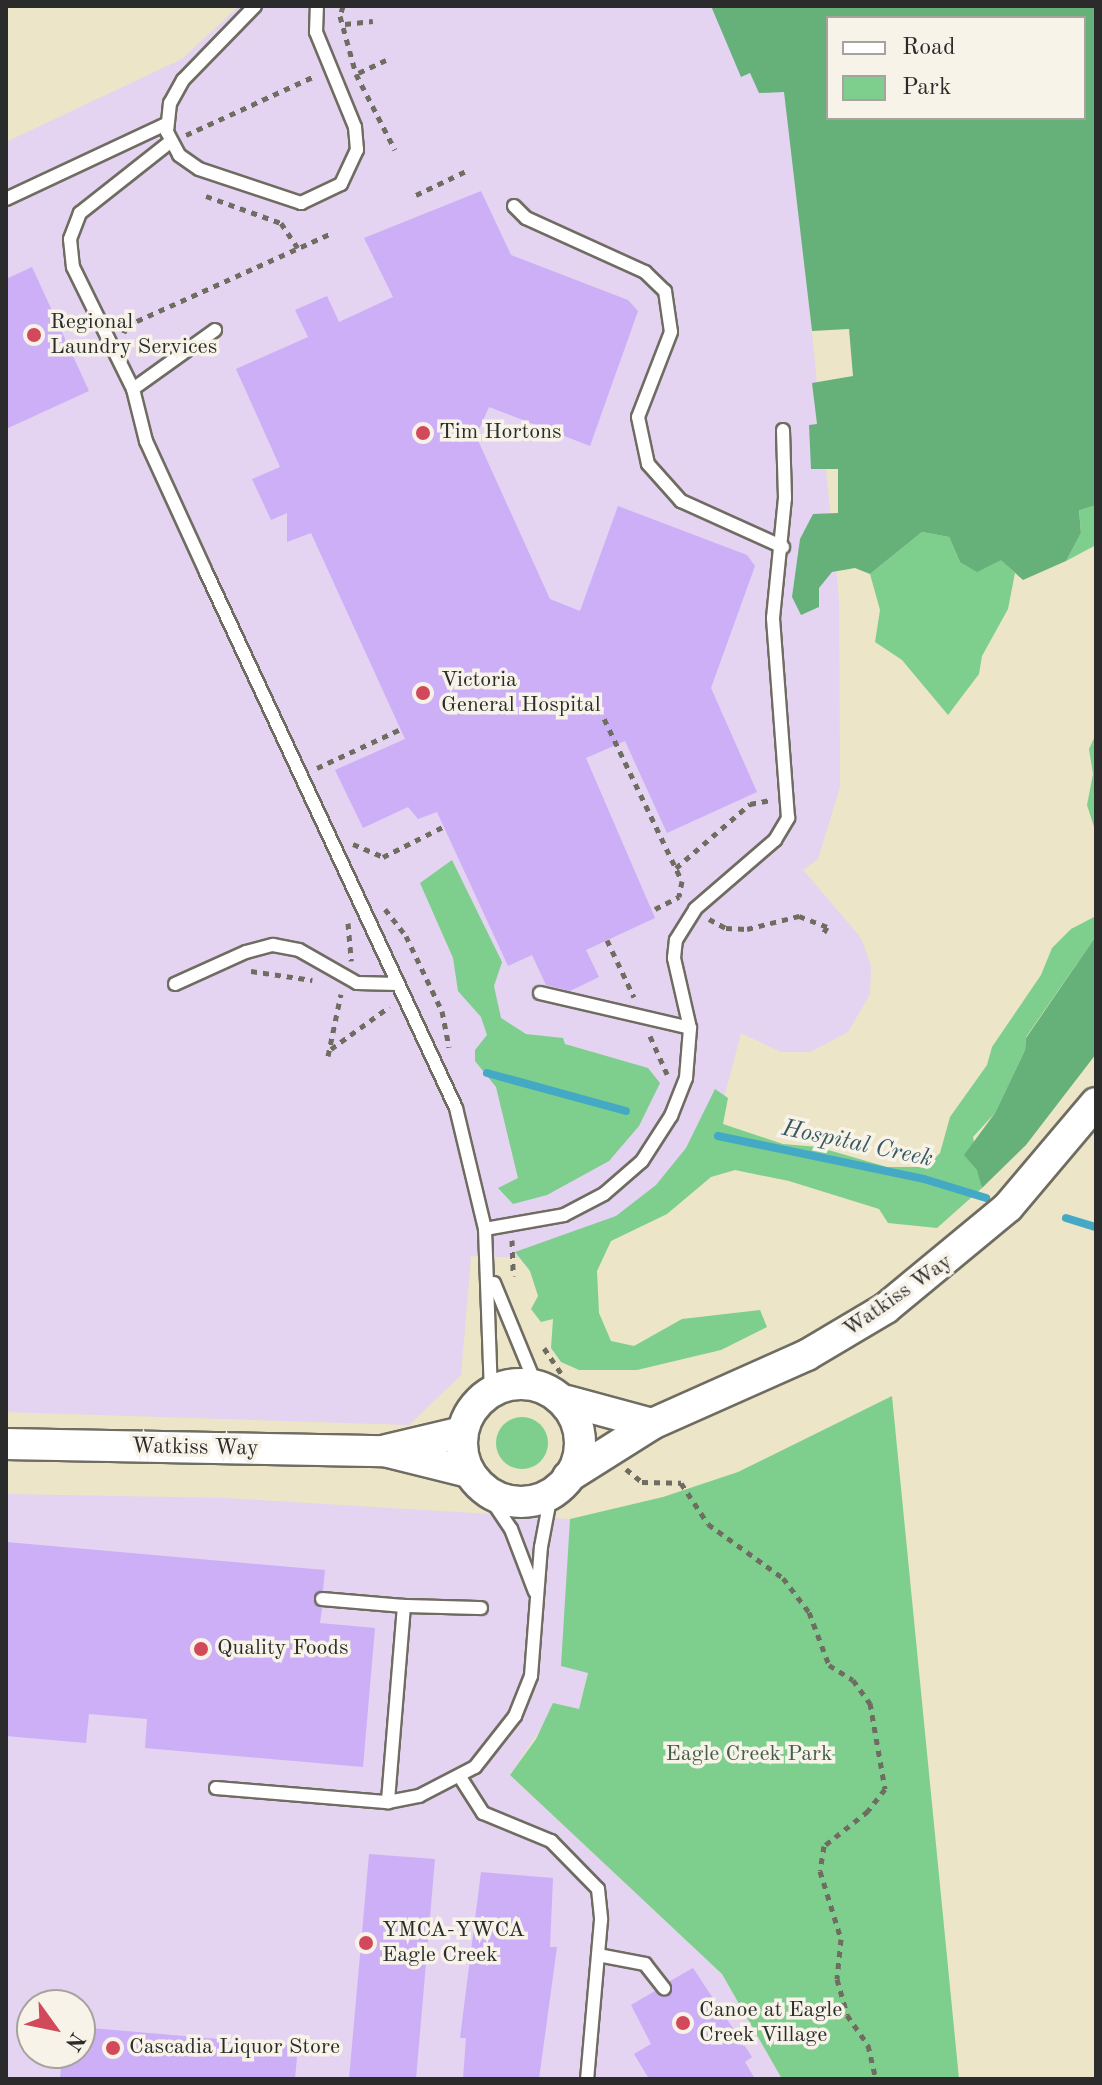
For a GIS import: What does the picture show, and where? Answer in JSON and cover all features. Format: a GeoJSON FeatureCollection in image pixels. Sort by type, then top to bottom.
{"type":"FeatureCollection","features":[{"type":"Feature","properties":{"kind":"street","name":"Watkiss Way"},"geometry":{"type":"LineString","coordinates":[[560,1485],[621,1449],[652,1424],[817,1350],[906,1294],[1008,1207],[1096,1103]]}},
{"type":"Feature","properties":{"kind":"street"},"geometry":{"type":"LineString","coordinates":[[570,1393],[580,1439],[579,1458],[560,1485],[530,1502],[507,1501],[477,1482],[462,1432],[472,1408],[491,1391],[513,1383],[570,1393],[652,1424]]}},
{"type":"Feature","properties":{"kind":"street","name":"Watkiss Way"},"geometry":{"type":"LineString","coordinates":[[6,1444],[384,1451],[462,1432]]}},
{"type":"Feature","properties":{"kind":"street","name":"Watkiss Way"},"geometry":{"type":"LineString","coordinates":[[384,1451],[477,1482]]}},
{"type":"Feature","properties":{"kind":"lane"},"geometry":{"type":"LineString","coordinates":[[255,6],[183,80],[170,103],[166,124],[170,142],[189,163],[211,175],[285,201],[314,200],[341,184],[357,150],[355,127],[316,32],[317,6]]}},
{"type":"Feature","properties":{"kind":"lane"},"geometry":{"type":"LineString","coordinates":[[6,199],[166,124]]}},
{"type":"Feature","properties":{"kind":"lane"},"geometry":{"type":"LineString","coordinates":[[170,142],[89,202],[70,239],[73,267],[133,389],[146,441],[299,776],[456,1108],[485,1229],[491,1276],[491,1391]]}},
{"type":"Feature","properties":{"kind":"lane"},"geometry":{"type":"LineString","coordinates":[[514,206],[526,218],[645,272],[665,291],[671,332],[638,417],[648,464],[681,501],[783,547]]}},
{"type":"Feature","properties":{"kind":"lane"},"geometry":{"type":"LineString","coordinates":[[133,389],[215,330]]}},
{"type":"Feature","properties":{"kind":"lane"},"geometry":{"type":"LineString","coordinates":[[485,1229],[564,1215],[604,1194],[642,1161],[681,1096],[690,1028],[674,958],[676,940],[695,909],[775,840],[788,818],[773,618],[783,547],[783,430]]}},
{"type":"Feature","properties":{"kind":"lane"},"geometry":{"type":"LineString","coordinates":[[195,582],[208,577]]}},
{"type":"Feature","properties":{"kind":"lane"},"geometry":{"type":"LineString","coordinates":[[224,648],[238,642]]}},
{"type":"Feature","properties":{"kind":"lane"},"geometry":{"type":"LineString","coordinates":[[256,715],[269,709]]}},
{"type":"Feature","properties":{"kind":"lane"},"geometry":{"type":"LineString","coordinates":[[286,782],[299,776]]}},
{"type":"Feature","properties":{"kind":"lane"},"geometry":{"type":"LineString","coordinates":[[317,849],[330,842]]}},
{"type":"Feature","properties":{"kind":"lane"},"geometry":{"type":"LineString","coordinates":[[175,984],[246,952],[273,945],[299,950],[357,983],[398,984]]}},
{"type":"Feature","properties":{"kind":"lane"},"geometry":{"type":"LineString","coordinates":[[540,993],[690,1028]]}},
{"type":"Feature","properties":{"kind":"lane"},"geometry":{"type":"LineString","coordinates":[[491,1276],[536,1385]]}},
{"type":"Feature","properties":{"kind":"lane"},"geometry":{"type":"LineString","coordinates":[[477,1482],[517,1541],[537,1599]]}},
{"type":"Feature","properties":{"kind":"lane"},"geometry":{"type":"LineString","coordinates":[[216,1788],[388,1802],[419,1796],[460,1777],[503,1735],[525,1695],[534,1654],[537,1599],[560,1485]]}},
{"type":"Feature","properties":{"kind":"lane"},"geometry":{"type":"LineString","coordinates":[[322,1599],[481,1608]]}},
{"type":"Feature","properties":{"kind":"lane"},"geometry":{"type":"LineString","coordinates":[[388,1802],[404,1606]]}},
{"type":"Feature","properties":{"kind":"lane"},"geometry":{"type":"LineString","coordinates":[[460,1777],[483,1813],[540,1833],[593,1880],[601,1899],[587,2079]]}},
{"type":"Feature","properties":{"kind":"lane"},"geometry":{"type":"LineString","coordinates":[[598,1955],[645,1964],[664,1988]]}},
{"type":"Feature","properties":{"kind":"path"},"geometry":{"type":"LineString","coordinates":[[343,6],[356,74],[395,150]]}},
{"type":"Feature","properties":{"kind":"path"},"geometry":{"type":"LineString","coordinates":[[344,24],[357,27],[373,21]]}},
{"type":"Feature","properties":{"kind":"path"},"geometry":{"type":"LineString","coordinates":[[356,74],[386,60]]}},
{"type":"Feature","properties":{"kind":"path"},"geometry":{"type":"LineString","coordinates":[[170,142],[329,65]]}},
{"type":"Feature","properties":{"kind":"path"},"geometry":{"type":"LineString","coordinates":[[416,195],[466,171]]}},
{"type":"Feature","properties":{"kind":"path"},"geometry":{"type":"LineString","coordinates":[[206,196],[281,223],[298,248]]}},
{"type":"Feature","properties":{"kind":"path"},"geometry":{"type":"LineString","coordinates":[[121,341],[126,326],[330,234]]}},
{"type":"Feature","properties":{"kind":"path"},"geometry":{"type":"LineString","coordinates":[[599,708],[682,881],[679,897]]}},
{"type":"Feature","properties":{"kind":"path"},"geometry":{"type":"LineString","coordinates":[[317,768],[401,729]]}},
{"type":"Feature","properties":{"kind":"path"},"geometry":{"type":"LineString","coordinates":[[676,868],[750,804],[770,800],[769,787]]}},
{"type":"Feature","properties":{"kind":"path"},"geometry":{"type":"LineString","coordinates":[[352,844],[383,857],[445,826]]}},
{"type":"Feature","properties":{"kind":"path"},"geometry":{"type":"LineString","coordinates":[[679,897],[726,928],[747,929],[799,916],[827,927],[823,934]]}},
{"type":"Feature","properties":{"kind":"path"},"geometry":{"type":"LineString","coordinates":[[655,909],[679,897]]}},
{"type":"Feature","properties":{"kind":"path"},"geometry":{"type":"LineString","coordinates":[[348,918],[352,969]]}},
{"type":"Feature","properties":{"kind":"path"},"geometry":{"type":"LineString","coordinates":[[607,940],[631,989]]}},
{"type":"Feature","properties":{"kind":"path"},"geometry":{"type":"LineString","coordinates":[[237,969],[320,982]]}},
{"type":"Feature","properties":{"kind":"path"},"geometry":{"type":"LineString","coordinates":[[331,987],[341,992],[329,1053],[389,1007]]}},
{"type":"Feature","properties":{"kind":"path"},"geometry":{"type":"LineString","coordinates":[[657,1052],[668,1080]]}},
{"type":"Feature","properties":{"kind":"path"},"geometry":{"type":"LineString","coordinates":[[513,1248],[509,1260],[514,1279]]}},
{"type":"Feature","properties":{"kind":"path"},"geometry":{"type":"LineString","coordinates":[[540,1341],[570,1393]]}},
{"type":"Feature","properties":{"kind":"path"},"geometry":{"type":"LineString","coordinates":[[621,1449],[635,1480],[681,1483],[708,1524],[783,1578],[809,1612],[829,1665],[853,1680],[870,1703],[885,1789],[868,1811],[830,1839],[820,1859],[841,1939],[837,1979],[847,2015],[868,2045],[876,2079]]}},
{"type":"Feature","properties":{"kind":"shaded area","name":"Victoria General Hospital"},"geometry":{"type":"Polygon","coordinates":[[[239,6],[749,6],[787,87],[839,599],[840,787],[818,859],[803,870],[861,938],[871,966],[870,994],[848,1032],[810,1052],[781,1052],[741,1033],[723,1102],[634,1216],[533,1258],[471,1256],[461,1375],[409,1425],[6,1412],[6,142],[182,59],[239,6]]]}},
{"type":"Feature","properties":{"kind":"shaded area"},"geometry":{"type":"Polygon","coordinates":[[[6,1494],[225,1498],[570,1519],[562,1666],[588,1672],[579,1709],[545,1722],[510,1775],[722,1974],[782,2079],[6,2079],[6,1494]]]}},
{"type":"Feature","properties":{"kind":"green space"},"geometry":{"type":"Polygon","coordinates":[[[711,6],[1096,6],[1096,505],[1079,510],[1081,533],[1066,561],[1023,580],[1001,560],[977,572],[960,562],[949,537],[922,532],[870,574],[855,568],[832,572],[819,588],[819,607],[801,615],[792,597],[800,539],[813,514],[838,513],[838,469],[811,469],[809,425],[817,424],[812,383],[853,376],[849,329],[812,331],[784,92],[759,93],[750,73],[741,77],[711,6]]]}},
{"type":"Feature","properties":{"kind":"green space"},"geometry":{"type":"Polygon","coordinates":[[[1096,505],[1096,545],[1066,561],[1081,533],[1079,509],[1096,505]]]}},
{"type":"Feature","properties":{"kind":"green space"},"geometry":{"type":"Polygon","coordinates":[[[922,532],[949,537],[960,562],[1001,559],[1015,573],[1008,609],[982,656],[979,674],[948,715],[902,660],[875,642],[880,610],[870,574],[922,532]]]}},
{"type":"Feature","properties":{"kind":"green space"},"geometry":{"type":"Polygon","coordinates":[[[1096,734],[1096,833],[1087,805],[1093,774],[1089,749],[1096,734]]]}},
{"type":"Feature","properties":{"kind":"green space"},"geometry":{"type":"Polygon","coordinates":[[[452,860],[502,962],[494,986],[501,1018],[526,1034],[563,1038],[565,1044],[648,1068],[660,1083],[639,1126],[609,1161],[547,1195],[513,1204],[498,1188],[518,1178],[496,1087],[475,1061],[475,1050],[487,1035],[481,1017],[458,991],[453,958],[420,883],[452,860]]]}},
{"type":"Feature","properties":{"kind":"green space"},"geometry":{"type":"Polygon","coordinates":[[[1096,916],[1096,936],[1026,1037],[1025,1050],[995,1113],[973,1137],[982,1188],[937,1228],[888,1223],[879,1209],[789,1181],[735,1170],[711,1177],[667,1214],[611,1241],[597,1271],[599,1313],[611,1341],[634,1346],[682,1319],[760,1310],[767,1327],[721,1350],[637,1370],[579,1370],[561,1362],[551,1348],[553,1319],[541,1322],[531,1309],[538,1296],[530,1271],[515,1252],[616,1216],[656,1185],[686,1148],[715,1089],[728,1098],[723,1124],[783,1144],[818,1147],[887,1167],[926,1167],[940,1153],[950,1117],[987,1065],[992,1047],[1041,975],[1052,948],[1071,929],[1096,916]]]}},
{"type":"Feature","properties":{"kind":"green space"},"geometry":{"type":"Polygon","coordinates":[[[1096,936],[1096,1054],[1026,1145],[982,1188],[977,1170],[964,1155],[995,1113],[1025,1050],[1026,1038],[1096,936]]]}},
{"type":"Feature","properties":{"kind":"green space","name":"Eagle Creek Park"},"geometry":{"type":"Polygon","coordinates":[[[892,1396],[959,2079],[782,2079],[722,1974],[510,1775],[536,1739],[553,1703],[579,1709],[588,1673],[561,1666],[570,1519],[663,1497],[738,1472],[892,1396]]]}},
{"type":"Feature","properties":{"kind":"green space"},"geometry":{"type":"Polygon","coordinates":[[[522,1417],[541,1424],[548,1443],[541,1462],[522,1469],[503,1462],[496,1443],[503,1424],[522,1417]]]}},
{"type":"Feature","properties":{"kind":"building"},"geometry":{"type":"Polygon","coordinates":[[[481,191],[511,255],[628,300],[638,311],[590,446],[489,407],[476,436],[550,599],[580,611],[618,506],[747,555],[755,566],[711,688],[757,792],[667,833],[625,741],[586,758],[655,918],[586,950],[599,977],[570,991],[546,985],[532,955],[508,966],[437,812],[418,819],[408,807],[363,828],[335,770],[405,739],[311,533],[287,542],[287,513],[271,520],[252,479],[280,467],[236,369],[308,337],[295,310],[327,296],[339,322],[393,297],[364,238],[481,191]]]}},
{"type":"Feature","properties":{"kind":"building","name":"Regional Laundry Services"},"geometry":{"type":"Polygon","coordinates":[[[32,267],[89,391],[6,429],[6,279],[32,267]]]}},
{"type":"Feature","properties":{"kind":"building"},"geometry":{"type":"Polygon","coordinates":[[[6,1542],[325,1570],[323,1590],[313,1599],[322,1608],[320,1623],[375,1628],[363,1767],[145,1748],[147,1719],[89,1714],[86,1743],[6,1736],[6,1542]]]}},
{"type":"Feature","properties":{"kind":"building"},"geometry":{"type":"Polygon","coordinates":[[[369,1854],[435,1859],[416,2079],[349,2079],[369,1854]]]}},
{"type":"Feature","properties":{"kind":"building"},"geometry":{"type":"Polygon","coordinates":[[[481,1872],[553,1878],[550,1947],[557,1947],[539,2079],[463,2079],[466,2038],[460,2038],[481,1872]]]}},
{"type":"Feature","properties":{"kind":"building","name":"Canoe at Eagle Creek Village"},"geometry":{"type":"Polygon","coordinates":[[[693,1968],[752,2057],[745,2062],[755,2079],[649,2079],[634,2054],[651,2044],[631,2005],[655,1991],[669,1995],[670,1981],[693,1968]]]}},
{"type":"Feature","properties":{"kind":"building"},"geometry":{"type":"Polygon","coordinates":[[[96,2028],[298,2046],[295,2079],[60,2079],[61,2069],[96,2069],[96,2028]]]}},
{"type":"Feature","properties":{"kind":"waterway","name":"Hospital Creek"},"geometry":{"type":"LineString","coordinates":[[487,1073],[626,1111]]}},
{"type":"Feature","properties":{"kind":"waterway","name":"Hospital Creek"},"geometry":{"type":"LineString","coordinates":[[718,1136],[924,1179],[986,1198]]}},
{"type":"Feature","properties":{"kind":"waterway","name":"Hospital Creek"},"geometry":{"type":"LineString","coordinates":[[1066,1218],[1096,1227]]}},
{"type":"Feature","properties":{"kind":"place","name":"Regional Laundry Services"},"geometry":{"type":"Point","coordinates":[34,335]}},
{"type":"Feature","properties":{"kind":"place","name":"Tim Hortons"},"geometry":{"type":"Point","coordinates":[423,433]}},
{"type":"Feature","properties":{"kind":"place","name":"Victoria General Hospital"},"geometry":{"type":"Point","coordinates":[423,693]}},
{"type":"Feature","properties":{"kind":"place","name":"Quality Foods"},"geometry":{"type":"Point","coordinates":[201,1649]}},
{"type":"Feature","properties":{"kind":"place","name":"YMCA-YWCA Eagle Creek"},"geometry":{"type":"Point","coordinates":[366,1943]}},
{"type":"Feature","properties":{"kind":"place","name":"Canoe at Eagle Creek Village"},"geometry":{"type":"Point","coordinates":[683,2023]}},
{"type":"Feature","properties":{"kind":"place","name":"Cascadia Liquor Store"},"geometry":{"type":"Point","coordinates":[113,2048]}}]}
